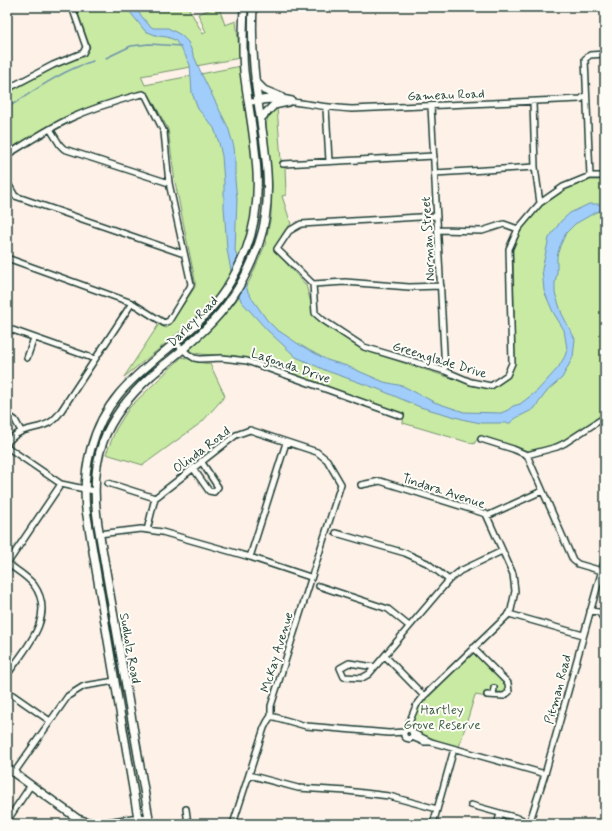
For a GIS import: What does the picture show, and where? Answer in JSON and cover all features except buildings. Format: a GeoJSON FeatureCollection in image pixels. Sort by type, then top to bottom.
{"type":"FeatureCollection","features":[{"type":"Feature","properties":{"kind":"main road","name":"Darley Road"},"geometry":{"type":"LineString","coordinates":[[85,490],[86,472],[91,447],[108,410],[126,386],[204,317],[226,289],[247,248],[254,221],[258,190],[256,151],[244,69],[244,7]]}},
{"type":"Feature","properties":{"kind":"main road","name":"Darley Road"},"geometry":{"type":"LineString","coordinates":[[94,491],[95,473],[100,450],[105,436],[124,403],[137,389],[212,322],[241,283],[253,260],[262,230],[267,199],[267,172],[255,81],[253,52],[253,7]]}},
{"type":"Feature","properties":{"kind":"main road"},"geometry":{"type":"LineString","coordinates":[[255,81],[266,92],[281,97]]}},
{"type":"Feature","properties":{"kind":"main road"},"geometry":{"type":"LineString","coordinates":[[261,118],[274,105],[288,102]]}},
{"type":"Feature","properties":{"kind":"main road","name":"Sudholz Road"},"geometry":{"type":"LineString","coordinates":[[85,490],[89,533],[138,822]]}},
{"type":"Feature","properties":{"kind":"main road","name":"Sudholz Road"},"geometry":{"type":"LineString","coordinates":[[94,491],[100,534],[150,821]]}},
{"type":"Feature","properties":{"kind":"main road"},"geometry":{"type":"LineString","coordinates":[[89,533],[100,534]]}},
{"type":"Feature","properties":{"kind":"main road"},"geometry":{"type":"LineString","coordinates":[[108,641],[118,639]]}},
{"type":"Feature","properties":{"kind":"main road"},"geometry":{"type":"LineString","coordinates":[[7,768],[78,819],[94,824]]}},
{"type":"Feature","properties":{"kind":"main road"},"geometry":{"type":"LineString","coordinates":[[124,822],[132,814],[136,807]]}},
{"type":"Feature","properties":{"kind":"main road"},"geometry":{"type":"LineString","coordinates":[[101,824],[150,821]]}},
{"type":"Feature","properties":{"kind":"street"},"geometry":{"type":"LineString","coordinates":[[7,10],[10,7]]}},
{"type":"Feature","properties":{"kind":"street"},"geometry":{"type":"LineString","coordinates":[[7,89],[53,65],[80,54],[85,50],[86,47],[72,7]]}},
{"type":"Feature","properties":{"kind":"street"},"geometry":{"type":"LineString","coordinates":[[590,176],[585,59],[590,55],[605,54]]}},
{"type":"Feature","properties":{"kind":"street"},"geometry":{"type":"LineString","coordinates":[[7,155],[50,129],[72,118],[103,105],[138,94],[143,94],[146,96],[164,132],[169,183],[191,284],[168,321],[164,323],[132,303],[7,258]]}},
{"type":"Feature","properties":{"kind":"street","name":"Gameau Road"},"geometry":{"type":"LineString","coordinates":[[258,100],[274,100],[326,108],[352,109],[533,102],[581,99],[586,95]]}},
{"type":"Feature","properties":{"kind":"street","name":"Gameau Road"},"geometry":{"type":"LineString","coordinates":[[248,102],[271,97],[281,97],[305,104]]}},
{"type":"Feature","properties":{"kind":"street"},"geometry":{"type":"LineString","coordinates":[[533,102],[535,167],[540,203]]}},
{"type":"Feature","properties":{"kind":"street","name":"Norman Street"},"geometry":{"type":"LineString","coordinates":[[432,106],[445,371]]}},
{"type":"Feature","properties":{"kind":"street"},"geometry":{"type":"LineString","coordinates":[[326,108],[329,161]]}},
{"type":"Feature","properties":{"kind":"street"},"geometry":{"type":"LineString","coordinates":[[50,129],[64,149],[169,183]]}},
{"type":"Feature","properties":{"kind":"street"},"geometry":{"type":"LineString","coordinates":[[283,164],[434,156]]}},
{"type":"Feature","properties":{"kind":"street"},"geometry":{"type":"LineString","coordinates":[[435,173],[535,167]]}},
{"type":"Feature","properties":{"kind":"street","name":"Greenglade Drive"},"geometry":{"type":"LineString","coordinates":[[313,284],[315,313],[364,347],[445,371],[472,382],[491,386],[507,375],[512,363],[509,249],[518,229],[540,203],[563,187],[590,176],[605,176]]}},
{"type":"Feature","properties":{"kind":"street"},"geometry":{"type":"LineString","coordinates":[[7,182],[15,196],[184,254]]}},
{"type":"Feature","properties":{"kind":"street"},"geometry":{"type":"LineString","coordinates":[[437,216],[301,224],[289,231],[277,249],[313,284],[345,282],[409,287],[441,286]]}},
{"type":"Feature","properties":{"kind":"street"},"geometry":{"type":"LineString","coordinates":[[438,230],[482,231],[504,224],[518,229]]}},
{"type":"Feature","properties":{"kind":"street"},"geometry":{"type":"LineString","coordinates":[[7,443],[13,436],[21,431],[44,425],[52,421],[59,414],[132,303]]}},
{"type":"Feature","properties":{"kind":"street"},"geometry":{"type":"LineString","coordinates":[[7,328],[95,359]]}},
{"type":"Feature","properties":{"kind":"street"},"geometry":{"type":"LineString","coordinates":[[27,358],[34,338]]}},
{"type":"Feature","properties":{"kind":"street","name":"Lagonda Drive"},"geometry":{"type":"LineString","coordinates":[[176,342],[190,357],[200,359],[222,358],[247,361],[401,416]]}},
{"type":"Feature","properties":{"kind":"street"},"geometry":{"type":"LineString","coordinates":[[7,415],[15,420],[21,431]]}},
{"type":"Feature","properties":{"kind":"street"},"geometry":{"type":"LineString","coordinates":[[481,439],[527,455],[557,447],[605,417]]}},
{"type":"Feature","properties":{"kind":"street","name":"Olinda Road"},"geometry":{"type":"LineString","coordinates":[[155,498],[236,435],[250,430],[317,452],[327,460],[341,484]]}},
{"type":"Feature","properties":{"kind":"street"},"geometry":{"type":"LineString","coordinates":[[250,557],[286,443]]}},
{"type":"Feature","properties":{"kind":"street"},"geometry":{"type":"LineString","coordinates":[[7,447],[61,484],[94,491]]}},
{"type":"Feature","properties":{"kind":"street"},"geometry":{"type":"LineString","coordinates":[[527,455],[573,560],[578,564],[602,571]]}},
{"type":"Feature","properties":{"kind":"street"},"geometry":{"type":"LineString","coordinates":[[193,468],[209,491],[214,492],[218,487],[201,461]]}},
{"type":"Feature","properties":{"kind":"street","name":"Tindara Avenue"},"geometry":{"type":"LineString","coordinates":[[362,485],[380,481],[486,514],[502,551],[512,569],[514,580],[514,598],[509,614]]}},
{"type":"Feature","properties":{"kind":"street"},"geometry":{"type":"LineString","coordinates":[[108,483],[155,498],[147,530]]}},
{"type":"Feature","properties":{"kind":"street"},"geometry":{"type":"LineString","coordinates":[[7,675],[37,630],[41,621],[42,608],[40,597],[34,585],[24,575],[7,564],[61,484]]}},
{"type":"Feature","properties":{"kind":"street","name":"McKay Avenue"},"geometry":{"type":"LineString","coordinates":[[233,824],[264,728],[272,716],[271,706],[310,577],[341,484]]}},
{"type":"Feature","properties":{"kind":"street"},"geometry":{"type":"LineString","coordinates":[[487,516],[542,491]]}},
{"type":"Feature","properties":{"kind":"street"},"geometry":{"type":"LineString","coordinates":[[100,534],[133,530],[162,532],[250,557],[310,577]]}},
{"type":"Feature","properties":{"kind":"street"},"geometry":{"type":"LineString","coordinates":[[336,533],[404,553],[427,563],[449,580]]}},
{"type":"Feature","properties":{"kind":"street"},"geometry":{"type":"LineString","coordinates":[[374,667],[348,663],[340,668],[344,677],[362,678],[369,674],[449,580],[460,571],[502,551]]}},
{"type":"Feature","properties":{"kind":"street","name":"Pitman Road"},"geometry":{"type":"LineString","coordinates":[[528,824],[545,774],[605,560]]}},
{"type":"Feature","properties":{"kind":"street"},"geometry":{"type":"LineString","coordinates":[[319,586],[388,609],[409,626]]}},
{"type":"Feature","properties":{"kind":"street"},"geometry":{"type":"LineString","coordinates":[[590,610],[599,612],[605,621]]}},
{"type":"Feature","properties":{"kind":"street"},"geometry":{"type":"LineString","coordinates":[[408,733],[409,721],[416,706],[424,696],[509,614],[583,635]]}},
{"type":"Feature","properties":{"kind":"street"},"geometry":{"type":"LineString","coordinates":[[473,648],[508,682],[508,692],[504,696],[490,695],[494,688]]}},
{"type":"Feature","properties":{"kind":"street"},"geometry":{"type":"LineString","coordinates":[[385,656],[424,696]]}},
{"type":"Feature","properties":{"kind":"street"},"geometry":{"type":"LineString","coordinates":[[14,773],[64,700],[78,688],[115,681]]}},
{"type":"Feature","properties":{"kind":"street"},"geometry":{"type":"LineString","coordinates":[[7,691],[50,721]]}},
{"type":"Feature","properties":{"kind":"street"},"geometry":{"type":"LineString","coordinates":[[272,716],[306,726],[389,733],[408,733],[420,741],[431,742],[545,774]]}},
{"type":"Feature","properties":{"kind":"street"},"geometry":{"type":"LineString","coordinates":[[433,824],[454,749]]}},
{"type":"Feature","properties":{"kind":"street"},"geometry":{"type":"LineString","coordinates":[[249,775],[298,788],[347,791],[390,796],[437,809]]}},
{"type":"Feature","properties":{"kind":"street"},"geometry":{"type":"LineString","coordinates":[[7,821],[31,784]]}},
{"type":"Feature","properties":{"kind":"street"},"geometry":{"type":"LineString","coordinates":[[471,805],[521,819]]}},
{"type":"Feature","properties":{"kind":"street"},"geometry":{"type":"LineString","coordinates":[[186,809],[188,824]]}},
{"type":"Feature","properties":{"kind":"street"},"geometry":{"type":"LineString","coordinates":[[497,824],[500,814]]}},
{"type":"Feature","properties":{"kind":"green space"},"geometry":{"type":"Polygon","coordinates":[[[76,7],[188,7],[203,34],[206,32],[198,14],[213,8],[219,8],[225,25],[236,21],[240,58],[141,76],[145,85],[241,66],[255,186],[252,218],[245,244],[233,271],[212,301],[179,333],[124,377],[159,324],[165,328],[168,327],[195,287],[195,280],[175,182],[168,129],[149,94],[103,105],[7,156],[7,93],[54,68],[82,56],[90,47],[76,7]]]}},
{"type":"Feature","properties":{"kind":"green space"},"geometry":{"type":"Polygon","coordinates":[[[277,107],[281,165],[285,166],[286,195],[282,196],[291,224],[283,233],[275,251],[306,285],[314,314],[322,323],[363,350],[470,384],[492,389],[510,376],[515,362],[513,250],[521,229],[543,205],[568,188],[590,180],[605,180],[605,414],[570,438],[547,447],[527,451],[479,436],[474,444],[403,423],[404,413],[395,412],[283,370],[238,356],[202,354],[188,351],[236,301],[250,280],[265,245],[271,216],[272,184],[266,125],[268,116],[273,109],[277,107]]]}},
{"type":"Feature","properties":{"kind":"green space"},"geometry":{"type":"Polygon","coordinates":[[[182,357],[210,364],[225,396],[202,422],[143,465],[106,454],[116,429],[129,408],[182,357]]]}},
{"type":"Feature","properties":{"kind":"green space","name":"Hartley Grove Reserve"},"geometry":{"type":"Polygon","coordinates":[[[472,652],[507,687],[506,689],[502,693],[495,693],[494,698],[475,695],[459,747],[441,742],[420,733],[413,723],[414,715],[420,704],[472,652]]]}},
{"type":"Feature","properties":{"kind":"water"},"geometry":{"type":"Polygon","coordinates":[[[126,7],[134,7],[153,28],[168,28],[181,35],[188,42],[202,75],[228,127],[234,147],[237,199],[235,250],[248,292],[267,320],[276,329],[300,345],[327,360],[347,366],[384,382],[403,386],[434,402],[464,412],[501,413],[520,404],[537,391],[558,368],[567,349],[564,330],[553,312],[544,291],[542,269],[549,238],[561,221],[570,213],[589,204],[605,204],[605,210],[596,212],[575,224],[566,233],[560,246],[557,256],[555,293],[562,314],[575,339],[573,357],[562,378],[548,390],[534,409],[516,418],[510,423],[481,423],[420,407],[378,389],[327,371],[296,357],[267,330],[241,301],[231,271],[227,249],[222,156],[214,128],[198,109],[192,93],[190,65],[175,40],[145,31],[126,7]]]}},
{"type":"Feature","properties":{"kind":"waterway"},"geometry":{"type":"LineString","coordinates":[[106,58],[131,46],[149,44],[181,46]]}},
{"type":"Feature","properties":{"kind":"waterway"},"geometry":{"type":"LineString","coordinates":[[7,108],[59,76],[93,61]]}}]}
